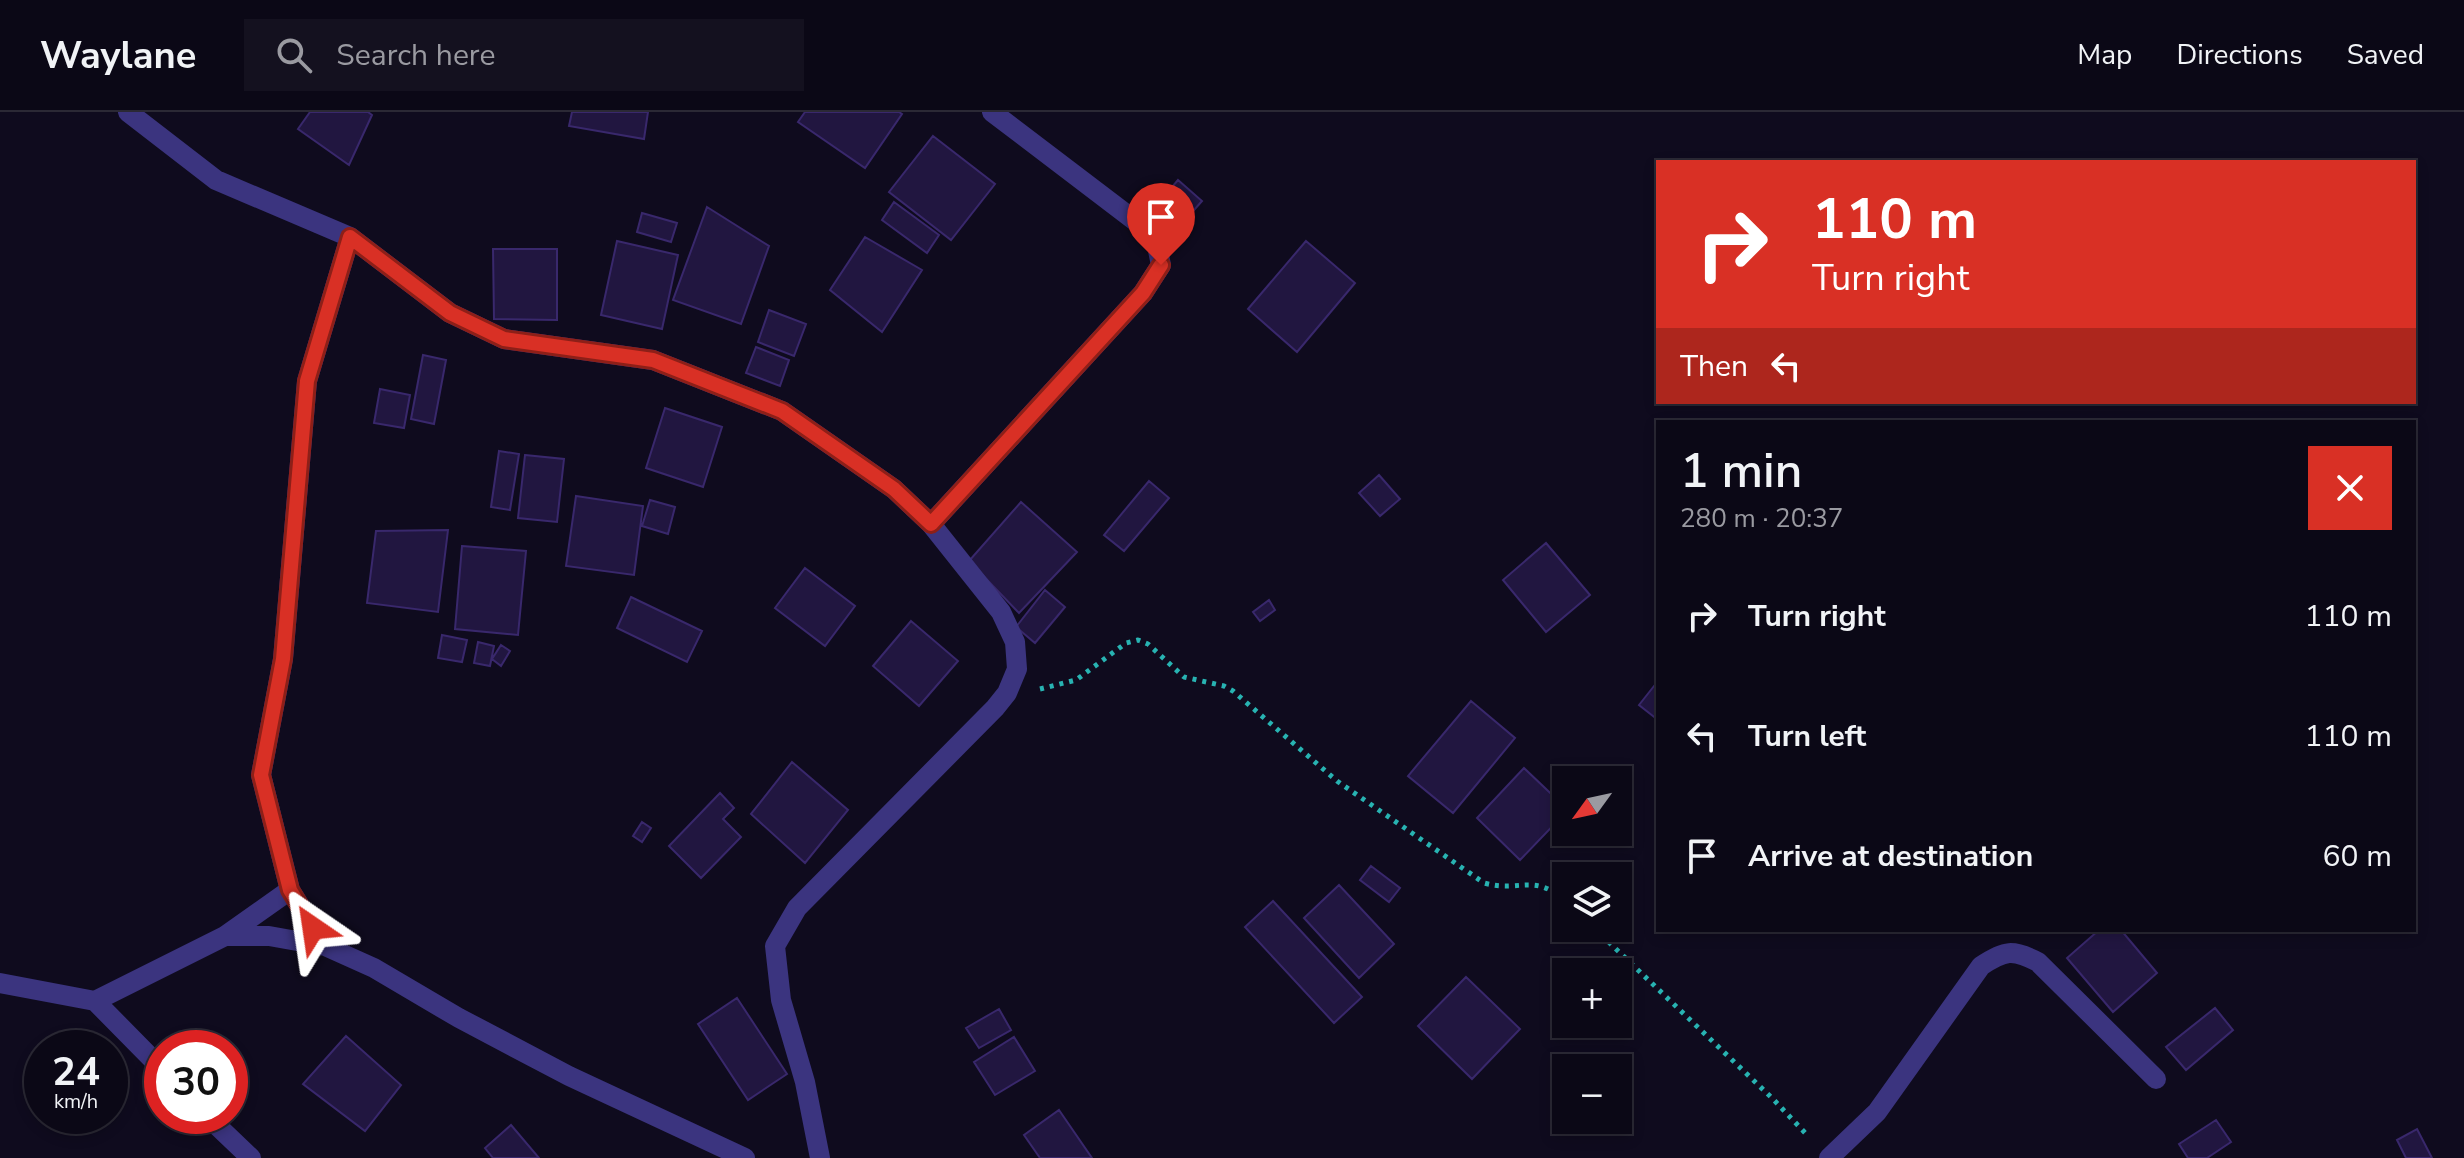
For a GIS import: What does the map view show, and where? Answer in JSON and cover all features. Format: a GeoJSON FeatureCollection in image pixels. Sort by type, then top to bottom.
{"type":"FeatureCollection","features":[{"type":"Feature","properties":{"kind":"street"},"geometry":{"type":"LineString","coordinates":[[128,112],[216,180],[350,237],[450,313],[504,339],[653,360],[782,411],[894,489],[931,524],[1001,612],[1015,642],[1017,669],[1007,693],[797,908],[775,946],[781,1000],[805,1082],[820,1158]]}},
{"type":"Feature","properties":{"kind":"street"},"geometry":{"type":"LineString","coordinates":[[931,524],[1143,293],[1161,265],[1155,236],[992,112]]}},
{"type":"Feature","properties":{"kind":"street"},"geometry":{"type":"LineString","coordinates":[[325,946],[290,890],[261,775],[283,659],[307,381],[350,237]]}},
{"type":"Feature","properties":{"kind":"street"},"geometry":{"type":"LineString","coordinates":[[95,1001],[225,936],[290,890]]}},
{"type":"Feature","properties":{"kind":"street"},"geometry":{"type":"LineString","coordinates":[[225,936],[269,936],[325,946],[374,968],[459,1018],[569,1076],[745,1158]]}},
{"type":"Feature","properties":{"kind":"street"},"geometry":{"type":"LineString","coordinates":[[1829,1158],[1877,1112],[1981,966],[1999,954],[2019,952],[2038,962],[2156,1079]]}},
{"type":"Feature","properties":{"kind":"street"},"geometry":{"type":"LineString","coordinates":[[0,983],[95,1001],[144,1051]]}},
{"type":"Feature","properties":{"kind":"street"},"geometry":{"type":"LineString","coordinates":[[226,1134],[251,1158]]}},
{"type":"Feature","properties":{"kind":"path"},"geometry":{"type":"LineString","coordinates":[[1007,693],[1060,686],[1076,680],[1126,643],[1138,640],[1148,644],[1184,677],[1233,691],[1337,781],[1484,883],[1497,886],[1536,884],[1552,890]]}},
{"type":"Feature","properties":{"kind":"path"},"geometry":{"type":"LineString","coordinates":[[1609,942],[1810,1138]]}},
{"type":"Feature","properties":{"kind":"building"},"geometry":{"type":"Polygon","coordinates":[[[310,112],[368,112],[372,115],[349,165],[298,129],[310,112]]]}},
{"type":"Feature","properties":{"kind":"building"},"geometry":{"type":"Polygon","coordinates":[[[572,112],[648,112],[644,139],[569,126],[572,112]]]}},
{"type":"Feature","properties":{"kind":"building"},"geometry":{"type":"Polygon","coordinates":[[[805,112],[902,114],[865,168],[798,122],[805,112]]]}},
{"type":"Feature","properties":{"kind":"building"},"geometry":{"type":"Polygon","coordinates":[[[933,136],[995,184],[951,240],[889,192],[933,136]]]}},
{"type":"Feature","properties":{"kind":"building"},"geometry":{"type":"Polygon","coordinates":[[[1178,180],[1202,201],[1179,227],[1155,207],[1178,180]]]}},
{"type":"Feature","properties":{"kind":"building"},"geometry":{"type":"Polygon","coordinates":[[[894,202],[939,235],[927,253],[882,220],[894,202]]]}},
{"type":"Feature","properties":{"kind":"building"},"geometry":{"type":"Polygon","coordinates":[[[707,207],[769,246],[741,324],[673,300],[707,207]]]}},
{"type":"Feature","properties":{"kind":"building"},"geometry":{"type":"Polygon","coordinates":[[[642,213],[677,223],[671,242],[637,232],[642,213]]]}},
{"type":"Feature","properties":{"kind":"building"},"geometry":{"type":"Polygon","coordinates":[[[865,237],[922,270],[882,332],[830,290],[865,237]]]}},
{"type":"Feature","properties":{"kind":"building"},"geometry":{"type":"Polygon","coordinates":[[[617,241],[678,255],[662,329],[601,315],[617,241]]]}},
{"type":"Feature","properties":{"kind":"building"},"geometry":{"type":"Polygon","coordinates":[[[1306,241],[1355,283],[1297,352],[1248,309],[1306,241]]]}},
{"type":"Feature","properties":{"kind":"building"},"geometry":{"type":"Polygon","coordinates":[[[493,249],[557,249],[557,320],[494,319],[493,249]]]}},
{"type":"Feature","properties":{"kind":"building"},"geometry":{"type":"Polygon","coordinates":[[[769,310],[806,324],[794,356],[758,342],[769,310]]]}},
{"type":"Feature","properties":{"kind":"building"},"geometry":{"type":"Polygon","coordinates":[[[756,347],[789,360],[780,386],[746,373],[756,347]]]}},
{"type":"Feature","properties":{"kind":"building"},"geometry":{"type":"Polygon","coordinates":[[[423,355],[446,360],[434,424],[411,419],[423,355]]]}},
{"type":"Feature","properties":{"kind":"building"},"geometry":{"type":"Polygon","coordinates":[[[380,389],[410,395],[404,428],[374,423],[380,389]]]}},
{"type":"Feature","properties":{"kind":"building"},"geometry":{"type":"Polygon","coordinates":[[[665,408],[722,427],[703,487],[646,468],[665,408]]]}},
{"type":"Feature","properties":{"kind":"building"},"geometry":{"type":"Polygon","coordinates":[[[499,451],[519,454],[510,510],[491,507],[499,451]]]}},
{"type":"Feature","properties":{"kind":"building"},"geometry":{"type":"Polygon","coordinates":[[[525,455],[564,459],[557,522],[518,518],[525,455]]]}},
{"type":"Feature","properties":{"kind":"building"},"geometry":{"type":"Polygon","coordinates":[[[1379,475],[1400,499],[1380,516],[1359,493],[1379,475]]]}},
{"type":"Feature","properties":{"kind":"building"},"geometry":{"type":"Polygon","coordinates":[[[1149,481],[1169,498],[1124,551],[1104,535],[1149,481]]]}},
{"type":"Feature","properties":{"kind":"building"},"geometry":{"type":"Polygon","coordinates":[[[576,496],[643,506],[634,575],[566,566],[576,496]]]}},
{"type":"Feature","properties":{"kind":"building"},"geometry":{"type":"Polygon","coordinates":[[[650,500],[675,507],[668,534],[642,526],[650,500]]]}},
{"type":"Feature","properties":{"kind":"building"},"geometry":{"type":"Polygon","coordinates":[[[1021,502],[1077,552],[1019,613],[969,561],[1021,502]]]}},
{"type":"Feature","properties":{"kind":"building"},"geometry":{"type":"Polygon","coordinates":[[[448,530],[438,612],[367,603],[376,531],[448,530]]]}},
{"type":"Feature","properties":{"kind":"building"},"geometry":{"type":"Polygon","coordinates":[[[1546,543],[1590,595],[1546,632],[1503,580],[1546,543]]]}},
{"type":"Feature","properties":{"kind":"building"},"geometry":{"type":"Polygon","coordinates":[[[462,546],[526,551],[518,635],[455,629],[462,546]]]}},
{"type":"Feature","properties":{"kind":"building"},"geometry":{"type":"Polygon","coordinates":[[[805,568],[855,606],[825,646],[775,608],[805,568]]]}},
{"type":"Feature","properties":{"kind":"building"},"geometry":{"type":"Polygon","coordinates":[[[1045,590],[1065,607],[1035,643],[1016,627],[1045,590]]]}},
{"type":"Feature","properties":{"kind":"building"},"geometry":{"type":"Polygon","coordinates":[[[631,597],[702,631],[687,662],[617,628],[631,597]]]}},
{"type":"Feature","properties":{"kind":"building"},"geometry":{"type":"Polygon","coordinates":[[[1269,600],[1275,610],[1260,621],[1253,612],[1269,600]]]}},
{"type":"Feature","properties":{"kind":"building"},"geometry":{"type":"Polygon","coordinates":[[[911,621],[958,661],[919,706],[873,666],[911,621]]]}},
{"type":"Feature","properties":{"kind":"building"},"geometry":{"type":"Polygon","coordinates":[[[442,635],[467,640],[462,662],[438,658],[442,635]]]}},
{"type":"Feature","properties":{"kind":"building"},"geometry":{"type":"Polygon","coordinates":[[[478,642],[494,646],[490,666],[474,663],[478,642]]]}},
{"type":"Feature","properties":{"kind":"building"},"geometry":{"type":"Polygon","coordinates":[[[501,645],[510,651],[501,666],[492,659],[501,645]]]}},
{"type":"Feature","properties":{"kind":"building"},"geometry":{"type":"Polygon","coordinates":[[[1656,684],[1656,718],[1639,705],[1656,684]]]}},
{"type":"Feature","properties":{"kind":"building"},"geometry":{"type":"Polygon","coordinates":[[[1471,701],[1515,738],[1453,813],[1408,776],[1471,701]]]}},
{"type":"Feature","properties":{"kind":"building"},"geometry":{"type":"Polygon","coordinates":[[[792,762],[848,810],[805,863],[751,814],[792,762]]]}},
{"type":"Feature","properties":{"kind":"building"},"geometry":{"type":"Polygon","coordinates":[[[1524,768],[1552,795],[1552,827],[1520,860],[1477,818],[1524,768]]]}},
{"type":"Feature","properties":{"kind":"building"},"geometry":{"type":"Polygon","coordinates":[[[720,793],[734,808],[723,819],[741,837],[701,878],[669,846],[720,793]]]}},
{"type":"Feature","properties":{"kind":"building"},"geometry":{"type":"Polygon","coordinates":[[[642,822],[651,828],[642,842],[633,836],[642,822]]]}},
{"type":"Feature","properties":{"kind":"building"},"geometry":{"type":"Polygon","coordinates":[[[1371,866],[1400,888],[1389,902],[1360,880],[1371,866]]]}},
{"type":"Feature","properties":{"kind":"building"},"geometry":{"type":"Polygon","coordinates":[[[1339,885],[1394,944],[1359,978],[1304,918],[1339,885]]]}},
{"type":"Feature","properties":{"kind":"building"},"geometry":{"type":"Polygon","coordinates":[[[1273,901],[1362,997],[1334,1023],[1245,927],[1273,901]]]}},
{"type":"Feature","properties":{"kind":"building"},"geometry":{"type":"Polygon","coordinates":[[[2097,932],[2123,932],[2157,973],[2113,1012],[2067,958],[2097,932]]]}},
{"type":"Feature","properties":{"kind":"building"},"geometry":{"type":"Polygon","coordinates":[[[1466,977],[1520,1029],[1472,1079],[1418,1026],[1466,977]]]}},
{"type":"Feature","properties":{"kind":"building"},"geometry":{"type":"Polygon","coordinates":[[[737,998],[787,1074],[748,1100],[698,1024],[737,998]]]}},
{"type":"Feature","properties":{"kind":"building"},"geometry":{"type":"Polygon","coordinates":[[[2215,1008],[2233,1030],[2186,1070],[2166,1047],[2215,1008]]]}},
{"type":"Feature","properties":{"kind":"building"},"geometry":{"type":"Polygon","coordinates":[[[999,1009],[1011,1030],[979,1048],[966,1028],[999,1009]]]}},
{"type":"Feature","properties":{"kind":"building"},"geometry":{"type":"Polygon","coordinates":[[[346,1036],[401,1085],[365,1131],[303,1084],[346,1036]]]}},
{"type":"Feature","properties":{"kind":"building"},"geometry":{"type":"Polygon","coordinates":[[[1014,1037],[1035,1071],[995,1095],[974,1062],[1014,1037]]]}},
{"type":"Feature","properties":{"kind":"building"},"geometry":{"type":"Polygon","coordinates":[[[1059,1110],[1092,1158],[1040,1158],[1024,1135],[1059,1110]]]}},
{"type":"Feature","properties":{"kind":"building"},"geometry":{"type":"Polygon","coordinates":[[[2216,1120],[2231,1142],[2207,1158],[2188,1158],[2179,1144],[2216,1120]]]}},
{"type":"Feature","properties":{"kind":"building"},"geometry":{"type":"Polygon","coordinates":[[[511,1125],[539,1158],[493,1158],[485,1148],[511,1125]]]}},
{"type":"Feature","properties":{"kind":"building"},"geometry":{"type":"Polygon","coordinates":[[[2417,1129],[2432,1158],[2406,1158],[2397,1140],[2417,1129]]]}},
{"type":"Feature","properties":{"kind":"route"},"geometry":{"type":"LineString","coordinates":[[313,928],[290,890],[261,775],[283,659],[307,381],[350,237],[450,313],[504,339],[653,360],[782,411],[894,489],[931,524],[1143,293],[1161,265]]}}]}
